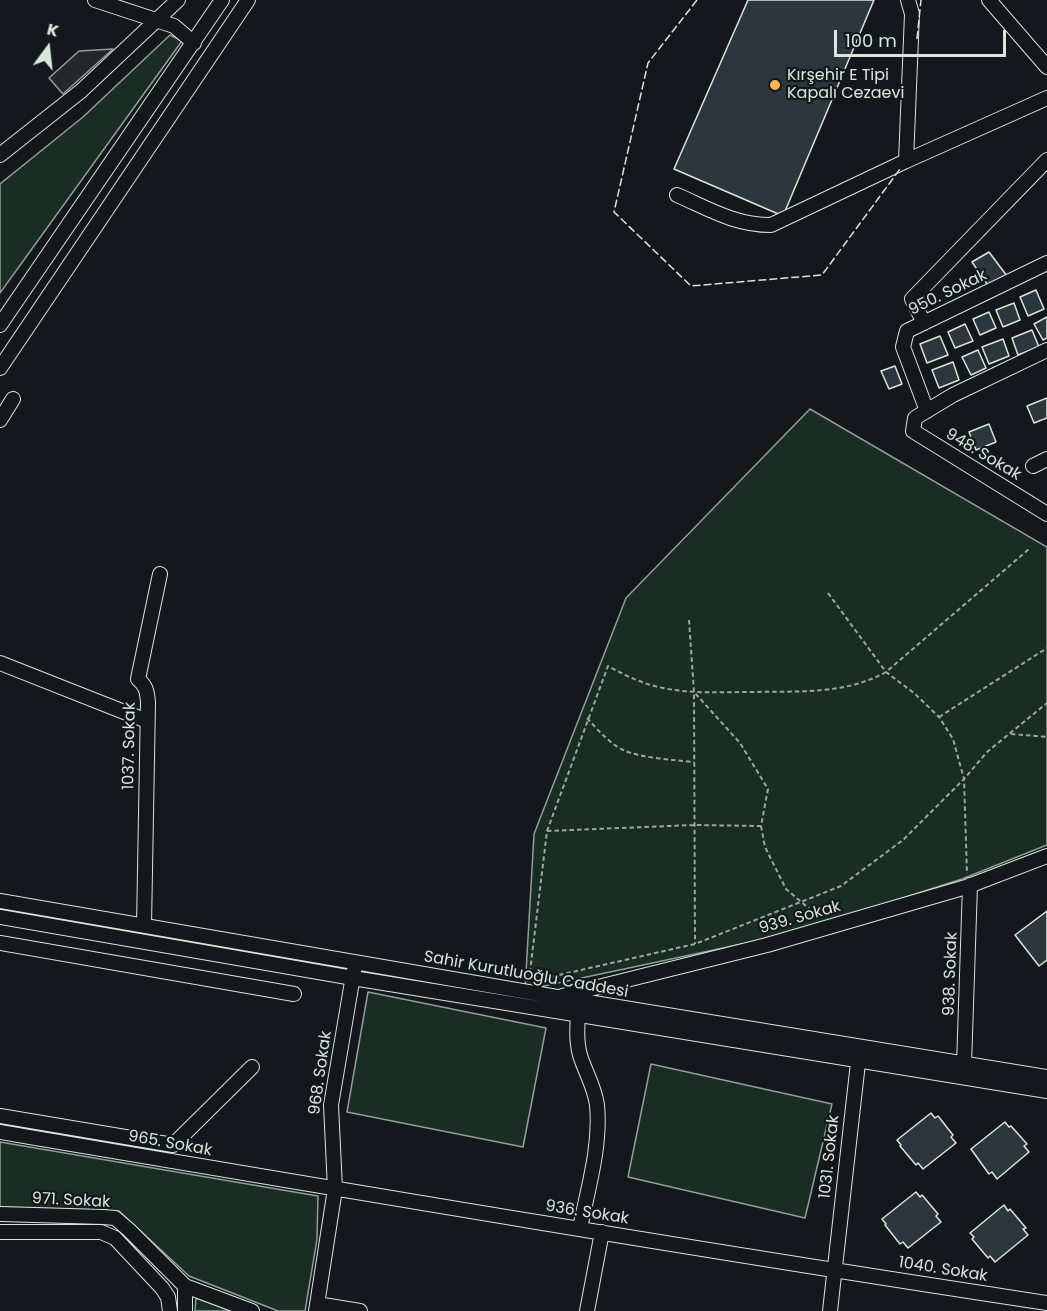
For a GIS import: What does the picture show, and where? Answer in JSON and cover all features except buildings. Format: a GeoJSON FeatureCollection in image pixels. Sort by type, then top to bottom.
{"type":"FeatureCollection","features":[{"type":"Feature","properties":{"kind":"street"},"geometry":{"type":"LineString","coordinates":[[95,0],[158,19],[174,26],[194,42]]}},
{"type":"Feature","properties":{"kind":"street"},"geometry":{"type":"LineString","coordinates":[[0,155],[81,92],[178,0]]}},
{"type":"Feature","properties":{"kind":"street"},"geometry":{"type":"LineString","coordinates":[[0,325],[222,0]]}},
{"type":"Feature","properties":{"kind":"street"},"geometry":{"type":"LineString","coordinates":[[0,368],[248,0]]}},
{"type":"Feature","properties":{"kind":"street"},"geometry":{"type":"LineString","coordinates":[[906,161],[912,14],[908,0]]}},
{"type":"Feature","properties":{"kind":"street"},"geometry":{"type":"LineString","coordinates":[[989,0],[1047,67]]}},
{"type":"Feature","properties":{"kind":"street"},"geometry":{"type":"LineString","coordinates":[[677,195],[731,219],[751,225],[771,225],[1047,98]]}},
{"type":"Feature","properties":{"kind":"street"},"geometry":{"type":"LineString","coordinates":[[0,140],[17,143]]}},
{"type":"Feature","properties":{"kind":"street"},"geometry":{"type":"LineString","coordinates":[[924,323],[912,299],[1047,160]]}},
{"type":"Feature","properties":{"kind":"street","name":"950. Sokak"},"geometry":{"type":"LineString","coordinates":[[921,414],[903,347],[907,331],[1047,263]]}},
{"type":"Feature","properties":{"kind":"street"},"geometry":{"type":"LineString","coordinates":[[921,414],[1047,350]]}},
{"type":"Feature","properties":{"kind":"street"},"geometry":{"type":"LineString","coordinates":[[0,420],[13,399]]}},
{"type":"Feature","properties":{"kind":"street","name":"948. Sokak"},"geometry":{"type":"LineString","coordinates":[[921,414],[912,431],[1047,514]]}},
{"type":"Feature","properties":{"kind":"street"},"geometry":{"type":"LineString","coordinates":[[1033,466],[1047,459]]}},
{"type":"Feature","properties":{"kind":"street","name":"1037. Sokak"},"geometry":{"type":"LineString","coordinates":[[144,926],[147,692],[138,679],[160,574]]}},
{"type":"Feature","properties":{"kind":"street"},"geometry":{"type":"LineString","coordinates":[[0,663],[147,721]]}},
{"type":"Feature","properties":{"kind":"street","name":"939. Sokak"},"geometry":{"type":"LineString","coordinates":[[557,997],[767,945],[968,886],[1047,856]]}},
{"type":"Feature","properties":{"kind":"street","name":"938. Sokak"},"geometry":{"type":"LineString","coordinates":[[964,1065],[968,886]]}},
{"type":"Feature","properties":{"kind":"street","name":"Sahir Kurutluoğlu Caddesi"},"geometry":{"type":"LineString","coordinates":[[0,901],[557,997],[1047,1091]]}},
{"type":"Feature","properties":{"kind":"street","name":"Sahir Kurutluoğlu Caddesi"},"geometry":{"type":"LineString","coordinates":[[0,917],[578,1015],[859,1055],[964,1065],[1047,1077]]}},
{"type":"Feature","properties":{"kind":"street"},"geometry":{"type":"LineString","coordinates":[[0,944],[294,994]]}},
{"type":"Feature","properties":{"kind":"street","name":"968. Sokak"},"geometry":{"type":"LineString","coordinates":[[316,1307],[335,1189],[331,1105],[354,962]]}},
{"type":"Feature","properties":{"kind":"street"},"geometry":{"type":"LineString","coordinates":[[578,1015],[577,1038],[581,1059],[597,1102],[598,1131],[580,1228]]}},
{"type":"Feature","properties":{"kind":"street","name":"1031. Sokak"},"geometry":{"type":"LineString","coordinates":[[830,1311],[859,1055]]}},
{"type":"Feature","properties":{"kind":"street"},"geometry":{"type":"LineString","coordinates":[[0,1116],[173,1145],[252,1067]]}},
{"type":"Feature","properties":{"kind":"street","name":"965. Sokak"},"geometry":{"type":"LineString","coordinates":[[0,1132],[335,1189]]}},
{"type":"Feature","properties":{"kind":"street","name":"936. Sokak"},"geometry":{"type":"LineString","coordinates":[[335,1189],[834,1270]]}},
{"type":"Feature","properties":{"kind":"street","name":"971. Sokak"},"geometry":{"type":"LineString","coordinates":[[0,1214],[115,1218],[185,1286]]}},
{"type":"Feature","properties":{"kind":"street"},"geometry":{"type":"LineString","coordinates":[[0,1232],[101,1232],[109,1234],[162,1288],[168,1298],[170,1311]]}},
{"type":"Feature","properties":{"kind":"street"},"geometry":{"type":"LineString","coordinates":[[587,1311],[602,1232]]}},
{"type":"Feature","properties":{"kind":"street","name":"1040. Sokak"},"geometry":{"type":"LineString","coordinates":[[834,1270],[1047,1303]]}},
{"type":"Feature","properties":{"kind":"street"},"geometry":{"type":"LineString","coordinates":[[185,1311],[185,1286],[252,1311]]}},
{"type":"Feature","properties":{"kind":"street"},"geometry":{"type":"LineString","coordinates":[[316,1307],[360,1311]]}},
{"type":"Feature","properties":{"kind":"path"},"geometry":{"type":"LineString","coordinates":[[1029,549],[886,672],[872,680],[821,691],[694,692],[663,688],[636,681],[608,666],[547,831],[528,982],[695,944],[841,886],[903,840],[964,779],[987,752],[1047,704]]}},
{"type":"Feature","properties":{"kind":"path"},"geometry":{"type":"LineString","coordinates":[[828,593],[886,672],[914,693],[939,717],[952,740],[964,779],[968,886]]}},
{"type":"Feature","properties":{"kind":"path"},"geometry":{"type":"LineString","coordinates":[[689,620],[694,692],[695,944]]}},
{"type":"Feature","properties":{"kind":"path"},"geometry":{"type":"LineString","coordinates":[[939,717],[1047,648]]}},
{"type":"Feature","properties":{"kind":"path"},"geometry":{"type":"LineString","coordinates":[[694,692],[740,743],[768,789],[761,826],[765,847],[786,889],[822,920]]}},
{"type":"Feature","properties":{"kind":"path"},"geometry":{"type":"LineString","coordinates":[[587,718],[602,734],[624,750],[695,762]]}},
{"type":"Feature","properties":{"kind":"path"},"geometry":{"type":"LineString","coordinates":[[1010,734],[1047,737]]}},
{"type":"Feature","properties":{"kind":"path"},"geometry":{"type":"LineString","coordinates":[[547,831],[694,825],[761,826]]}},
{"type":"Feature","properties":{"kind":"green space"},"geometry":{"type":"Polygon","coordinates":[[[170,35],[182,41],[0,293],[0,184],[83,117],[170,35]]]}},
{"type":"Feature","properties":{"kind":"green space"},"geometry":{"type":"Polygon","coordinates":[[[810,409],[1047,547],[1047,845],[962,879],[794,933],[525,990],[534,834],[626,598],[810,409]]]}},
{"type":"Feature","properties":{"kind":"green space"},"geometry":{"type":"Polygon","coordinates":[[[368,992],[546,1028],[523,1147],[347,1112],[368,992]]]}},
{"type":"Feature","properties":{"kind":"green space"},"geometry":{"type":"Polygon","coordinates":[[[651,1064],[832,1104],[805,1218],[628,1177],[651,1064]]]}},
{"type":"Feature","properties":{"kind":"green space"},"geometry":{"type":"Polygon","coordinates":[[[0,1142],[318,1196],[317,1239],[305,1311],[278,1311],[189,1276],[119,1211],[0,1207],[0,1142]]]}},
{"type":"Feature","properties":{"kind":"green space"},"geometry":{"type":"Polygon","coordinates":[[[196,1298],[231,1311],[195,1311],[196,1298]]]}},
{"type":"Feature","properties":{"kind":"shaded area"},"geometry":{"type":"Polygon","coordinates":[[[113,49],[63,94],[49,78],[79,51],[113,49]]]}},
{"type":"Feature","properties":{"kind":"fence"},"geometry":{"type":"LineString","coordinates":[[697,0],[648,63],[614,212],[691,286],[822,275],[900,169]]}},
{"type":"Feature","properties":{"kind":"fence"},"geometry":{"type":"LineString","coordinates":[[917,39],[921,0]]}},
{"type":"Feature","properties":{"kind":"place","name":"Kırşehir E Tipi Kapalı Cezaevi"},"geometry":{"type":"Point","coordinates":[775,85]}}]}
